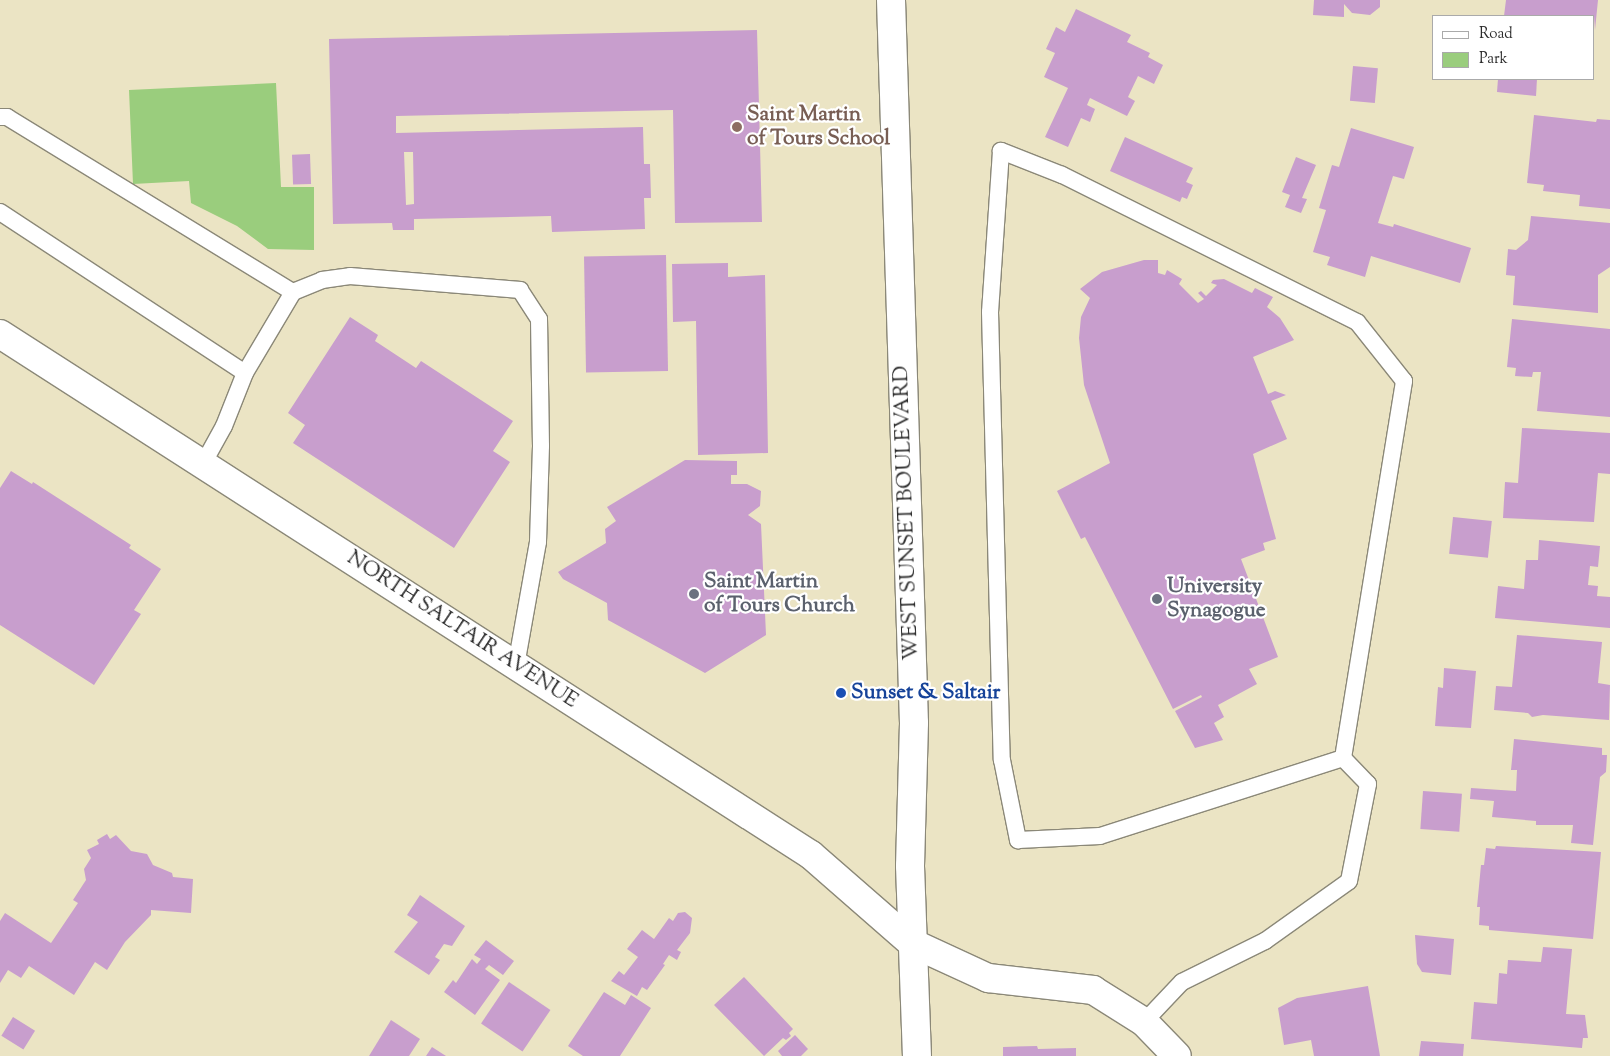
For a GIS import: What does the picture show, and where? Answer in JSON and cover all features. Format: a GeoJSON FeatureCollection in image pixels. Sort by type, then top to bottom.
{"type":"FeatureCollection","features":[{"type":"Feature","properties":{"kind":"street","name":"WEST SUNSET BOULEVARD"},"geometry":{"type":"LineString","coordinates":[[890,0],[914,723],[910,866],[917,1056]]}},
{"type":"Feature","properties":{"kind":"street","name":"NORTH SALTAIR AVENUE"},"geometry":{"type":"LineString","coordinates":[[0,334],[811,856],[912,943],[988,978],[1093,990],[1144,1022],[1178,1056]]}},
{"type":"Feature","properties":{"kind":"lane"},"geometry":{"type":"LineString","coordinates":[[0,117],[7,117],[293,292]]}},
{"type":"Feature","properties":{"kind":"lane"},"geometry":{"type":"LineString","coordinates":[[1001,151],[1062,175],[1357,322],[1404,381],[1343,758],[1100,836],[1018,840],[1002,760],[990,312],[1001,151]]}},
{"type":"Feature","properties":{"kind":"lane"},"geometry":{"type":"LineString","coordinates":[[0,212],[245,374]]}},
{"type":"Feature","properties":{"kind":"lane"},"geometry":{"type":"LineString","coordinates":[[203,464],[224,426],[245,374],[293,292],[322,280],[350,276],[520,290],[539,319],[541,446],[538,542],[516,665]]}},
{"type":"Feature","properties":{"kind":"lane"},"geometry":{"type":"LineString","coordinates":[[1144,1022],[1182,982],[1265,941],[1349,881],[1368,784],[1343,758]]}},
{"type":"Feature","properties":{"kind":"green space"},"geometry":{"type":"Polygon","coordinates":[[[276,83],[281,187],[314,187],[314,250],[268,249],[237,226],[191,203],[189,181],[133,184],[129,90],[276,83]]]}},
{"type":"Feature","properties":{"kind":"building"},"geometry":{"type":"Polygon","coordinates":[[[1314,0],[1380,0],[1380,7],[1370,15],[1352,13],[1344,4],[1344,17],[1313,15],[1314,0]]]}},
{"type":"Feature","properties":{"kind":"building"},"geometry":{"type":"Polygon","coordinates":[[[1506,0],[1598,0],[1595,30],[1595,15],[1504,15],[1506,0]]]}},
{"type":"Feature","properties":{"kind":"building"},"geometry":{"type":"Polygon","coordinates":[[[1076,9],[1131,35],[1127,42],[1150,53],[1148,57],[1163,65],[1154,84],[1138,76],[1128,97],[1135,101],[1127,116],[1090,98],[1087,105],[1095,109],[1090,122],[1081,118],[1068,147],[1045,137],[1068,88],[1044,77],[1055,53],[1046,49],[1056,27],[1065,32],[1076,9]]]}},
{"type":"Feature","properties":{"kind":"building"},"geometry":{"type":"Polygon","coordinates":[[[757,30],[762,222],[675,223],[673,110],[396,116],[396,133],[643,127],[644,164],[650,164],[651,198],[644,198],[645,229],[552,232],[551,216],[414,219],[414,230],[393,230],[392,223],[333,224],[329,39],[757,30]],[[404,152],[406,205],[414,204],[413,152],[404,152]]]}},
{"type":"Feature","properties":{"kind":"building"},"geometry":{"type":"Polygon","coordinates":[[[1353,66],[1378,68],[1375,103],[1350,101],[1353,66]]]}},
{"type":"Feature","properties":{"kind":"building"},"geometry":{"type":"Polygon","coordinates":[[[1498,80],[1537,80],[1536,96],[1497,92],[1498,80]]]}},
{"type":"Feature","properties":{"kind":"building"},"geometry":{"type":"Polygon","coordinates":[[[1534,115],[1596,122],[1597,119],[1610,120],[1610,209],[1579,206],[1580,195],[1543,191],[1544,185],[1527,183],[1534,115]]]}},
{"type":"Feature","properties":{"kind":"building"},"geometry":{"type":"Polygon","coordinates":[[[1351,128],[1414,147],[1404,179],[1393,176],[1378,223],[1393,227],[1394,224],[1471,248],[1460,283],[1371,256],[1365,277],[1327,265],[1330,257],[1313,252],[1326,210],[1319,208],[1332,165],[1339,167],[1351,128]]]}},
{"type":"Feature","properties":{"kind":"building"},"geometry":{"type":"Polygon","coordinates":[[[1125,137],[1193,168],[1186,182],[1193,185],[1187,199],[1182,197],[1180,202],[1110,171],[1125,137]]]}},
{"type":"Feature","properties":{"kind":"building"},"geometry":{"type":"Polygon","coordinates":[[[310,154],[311,184],[293,185],[292,155],[310,154]]]}},
{"type":"Feature","properties":{"kind":"building"},"geometry":{"type":"Polygon","coordinates":[[[1296,157],[1316,165],[1302,198],[1307,199],[1301,213],[1285,207],[1290,195],[1282,192],[1296,157]]]}},
{"type":"Feature","properties":{"kind":"building"},"geometry":{"type":"Polygon","coordinates":[[[1531,216],[1610,223],[1610,267],[1598,275],[1598,313],[1513,305],[1515,276],[1506,275],[1508,249],[1516,250],[1528,240],[1531,216]]]}},
{"type":"Feature","properties":{"kind":"building"},"geometry":{"type":"Polygon","coordinates":[[[666,255],[668,371],[586,372],[584,256],[666,255]]]}},
{"type":"Feature","properties":{"kind":"building"},"geometry":{"type":"Polygon","coordinates":[[[1144,260],[1158,260],[1158,273],[1165,275],[1167,270],[1182,279],[1179,284],[1198,303],[1204,299],[1198,293],[1201,291],[1206,296],[1217,285],[1211,283],[1213,280],[1224,279],[1252,293],[1255,288],[1273,297],[1267,307],[1280,318],[1294,340],[1253,357],[1268,394],[1275,391],[1286,395],[1271,401],[1287,439],[1253,454],[1276,539],[1263,543],[1265,550],[1241,559],[1278,657],[1249,669],[1257,684],[1218,705],[1224,717],[1214,723],[1223,740],[1195,748],[1175,711],[1202,697],[1201,695],[1173,709],[1085,537],[1081,539],[1057,491],[1110,463],[1084,385],[1079,338],[1081,317],[1090,298],[1080,289],[1102,272],[1144,260]]]}},
{"type":"Feature","properties":{"kind":"building"},"geometry":{"type":"Polygon","coordinates":[[[728,263],[728,277],[765,275],[768,453],[698,455],[696,321],[673,322],[672,264],[728,263]]]}},
{"type":"Feature","properties":{"kind":"building"},"geometry":{"type":"Polygon","coordinates":[[[350,317],[378,335],[375,341],[416,368],[421,361],[513,421],[493,451],[510,462],[454,548],[293,443],[305,425],[288,413],[350,317]]]}},
{"type":"Feature","properties":{"kind":"building"},"geometry":{"type":"Polygon","coordinates":[[[1512,319],[1610,329],[1610,417],[1537,411],[1541,372],[1533,372],[1532,377],[1515,376],[1516,368],[1507,367],[1512,319]]]}},
{"type":"Feature","properties":{"kind":"building"},"geometry":{"type":"Polygon","coordinates":[[[1522,428],[1610,433],[1610,474],[1598,473],[1594,522],[1503,518],[1505,482],[1518,483],[1522,428]]]}},
{"type":"Feature","properties":{"kind":"building"},"geometry":{"type":"Polygon","coordinates":[[[685,460],[737,461],[737,475],[731,475],[731,484],[747,484],[761,491],[760,506],[748,515],[761,524],[766,635],[705,673],[608,620],[607,603],[563,579],[558,572],[606,543],[605,529],[616,521],[607,507],[685,460]]]}},
{"type":"Feature","properties":{"kind":"building"},"geometry":{"type":"Polygon","coordinates":[[[11,471],[32,484],[33,482],[131,545],[129,548],[161,569],[134,610],[141,614],[94,685],[0,625],[0,488],[11,471]]]}},
{"type":"Feature","properties":{"kind":"building"},"geometry":{"type":"Polygon","coordinates":[[[1453,517],[1492,521],[1488,558],[1449,554],[1453,517]]]}},
{"type":"Feature","properties":{"kind":"building"},"geometry":{"type":"Polygon","coordinates":[[[1539,540],[1600,546],[1598,567],[1590,566],[1588,585],[1598,586],[1597,596],[1610,597],[1610,628],[1495,618],[1498,586],[1524,589],[1526,560],[1538,560],[1539,540]]]}},
{"type":"Feature","properties":{"kind":"building"},"geometry":{"type":"Polygon","coordinates":[[[1517,635],[1602,642],[1598,683],[1610,685],[1609,720],[1543,715],[1532,717],[1528,713],[1494,710],[1496,686],[1512,687],[1517,635]]]}},
{"type":"Feature","properties":{"kind":"building"},"geometry":{"type":"Polygon","coordinates":[[[1444,668],[1476,671],[1471,728],[1435,726],[1438,687],[1443,688],[1444,668]]]}},
{"type":"Feature","properties":{"kind":"building"},"geometry":{"type":"Polygon","coordinates":[[[1514,739],[1602,748],[1602,755],[1607,755],[1606,772],[1600,777],[1593,845],[1571,843],[1573,825],[1536,825],[1536,821],[1492,817],[1494,801],[1470,799],[1471,788],[1516,791],[1517,770],[1511,770],[1514,739]]]}},
{"type":"Feature","properties":{"kind":"building"},"geometry":{"type":"Polygon","coordinates":[[[1423,791],[1462,794],[1459,832],[1420,829],[1423,791]]]}},
{"type":"Feature","properties":{"kind":"building"},"geometry":{"type":"Polygon","coordinates":[[[107,834],[110,839],[116,835],[131,851],[147,854],[153,865],[172,873],[173,877],[193,879],[191,913],[151,910],[151,915],[125,942],[107,970],[95,962],[74,995],[29,966],[21,978],[8,970],[0,983],[0,921],[5,913],[51,943],[78,903],[73,900],[86,880],[84,869],[91,858],[87,850],[99,844],[97,840],[107,834]]]}},
{"type":"Feature","properties":{"kind":"building"},"geometry":{"type":"Polygon","coordinates":[[[1496,846],[1601,852],[1593,939],[1489,930],[1489,926],[1479,925],[1480,907],[1477,907],[1481,865],[1484,865],[1486,848],[1495,849],[1496,846]]]}},
{"type":"Feature","properties":{"kind":"building"},"geometry":{"type":"Polygon","coordinates":[[[420,895],[465,926],[452,946],[444,944],[435,957],[440,960],[429,975],[394,952],[418,922],[407,915],[420,895]]]}},
{"type":"Feature","properties":{"kind":"building"},"geometry":{"type":"Polygon","coordinates":[[[685,912],[692,918],[690,933],[677,950],[681,952],[677,960],[669,955],[663,964],[665,965],[647,990],[642,987],[637,996],[611,981],[619,971],[624,975],[638,957],[627,949],[642,930],[654,939],[669,918],[673,921],[678,913],[685,912]]]}},
{"type":"Feature","properties":{"kind":"building"},"geometry":{"type":"Polygon","coordinates":[[[1415,935],[1454,939],[1451,975],[1422,972],[1417,964],[1415,935]]]}},
{"type":"Feature","properties":{"kind":"building"},"geometry":{"type":"Polygon","coordinates":[[[486,940],[514,961],[503,975],[489,965],[485,969],[500,980],[475,1015],[444,992],[453,980],[456,983],[472,959],[477,964],[481,959],[474,955],[486,940]]]}},
{"type":"Feature","properties":{"kind":"building"},"geometry":{"type":"Polygon","coordinates":[[[1543,947],[1572,949],[1566,1014],[1585,1015],[1588,1038],[1583,1038],[1582,1048],[1471,1039],[1474,1002],[1497,1004],[1499,973],[1507,974],[1508,960],[1541,962],[1543,947]]]}},
{"type":"Feature","properties":{"kind":"building"},"geometry":{"type":"Polygon","coordinates":[[[744,977],[793,1029],[789,1033],[791,1036],[786,1040],[783,1038],[764,1056],[714,1005],[744,977]]]}},
{"type":"Feature","properties":{"kind":"building"},"geometry":{"type":"Polygon","coordinates":[[[509,982],[550,1010],[522,1051],[481,1023],[509,982]]]}},
{"type":"Feature","properties":{"kind":"building"},"geometry":{"type":"Polygon","coordinates":[[[1368,986],[1380,1056],[1314,1056],[1311,1040],[1284,1045],[1278,1008],[1297,998],[1368,986]]]}},
{"type":"Feature","properties":{"kind":"building"},"geometry":{"type":"Polygon","coordinates":[[[604,992],[625,1005],[631,995],[651,1008],[620,1056],[583,1056],[568,1046],[604,992]]]}},
{"type":"Feature","properties":{"kind":"building"},"geometry":{"type":"Polygon","coordinates":[[[13,1017],[35,1031],[23,1049],[1,1036],[13,1017]]]}},
{"type":"Feature","properties":{"kind":"building"},"geometry":{"type":"Polygon","coordinates":[[[391,1020],[420,1039],[409,1056],[369,1056],[391,1020]]]}},
{"type":"Feature","properties":{"kind":"building"},"geometry":{"type":"Polygon","coordinates":[[[795,1035],[808,1049],[801,1056],[782,1056],[778,1051],[795,1035]]]}},
{"type":"Feature","properties":{"kind":"building"},"geometry":{"type":"Polygon","coordinates":[[[1421,1041],[1464,1044],[1463,1056],[1419,1056],[1421,1041]]]}},
{"type":"Feature","properties":{"kind":"building"},"geometry":{"type":"Polygon","coordinates":[[[1037,1046],[1038,1049],[1076,1048],[1076,1056],[1003,1056],[1003,1047],[1037,1046]]]}},
{"type":"Feature","properties":{"kind":"building"},"geometry":{"type":"Polygon","coordinates":[[[432,1047],[446,1056],[426,1056],[432,1047]]]}},
{"type":"Feature","properties":{"kind":"place","name":"Saint Martin of Tours School"},"geometry":{"type":"Point","coordinates":[737,127]}},
{"type":"Feature","properties":{"kind":"place","name":"Saint Martin of Tours Church"},"geometry":{"type":"Point","coordinates":[694,594]}},
{"type":"Feature","properties":{"kind":"place","name":"University Synagogue"},"geometry":{"type":"Point","coordinates":[1157,599]}},
{"type":"Feature","properties":{"kind":"place","name":"Sunset & Saltair"},"geometry":{"type":"Point","coordinates":[841,693]}}]}
